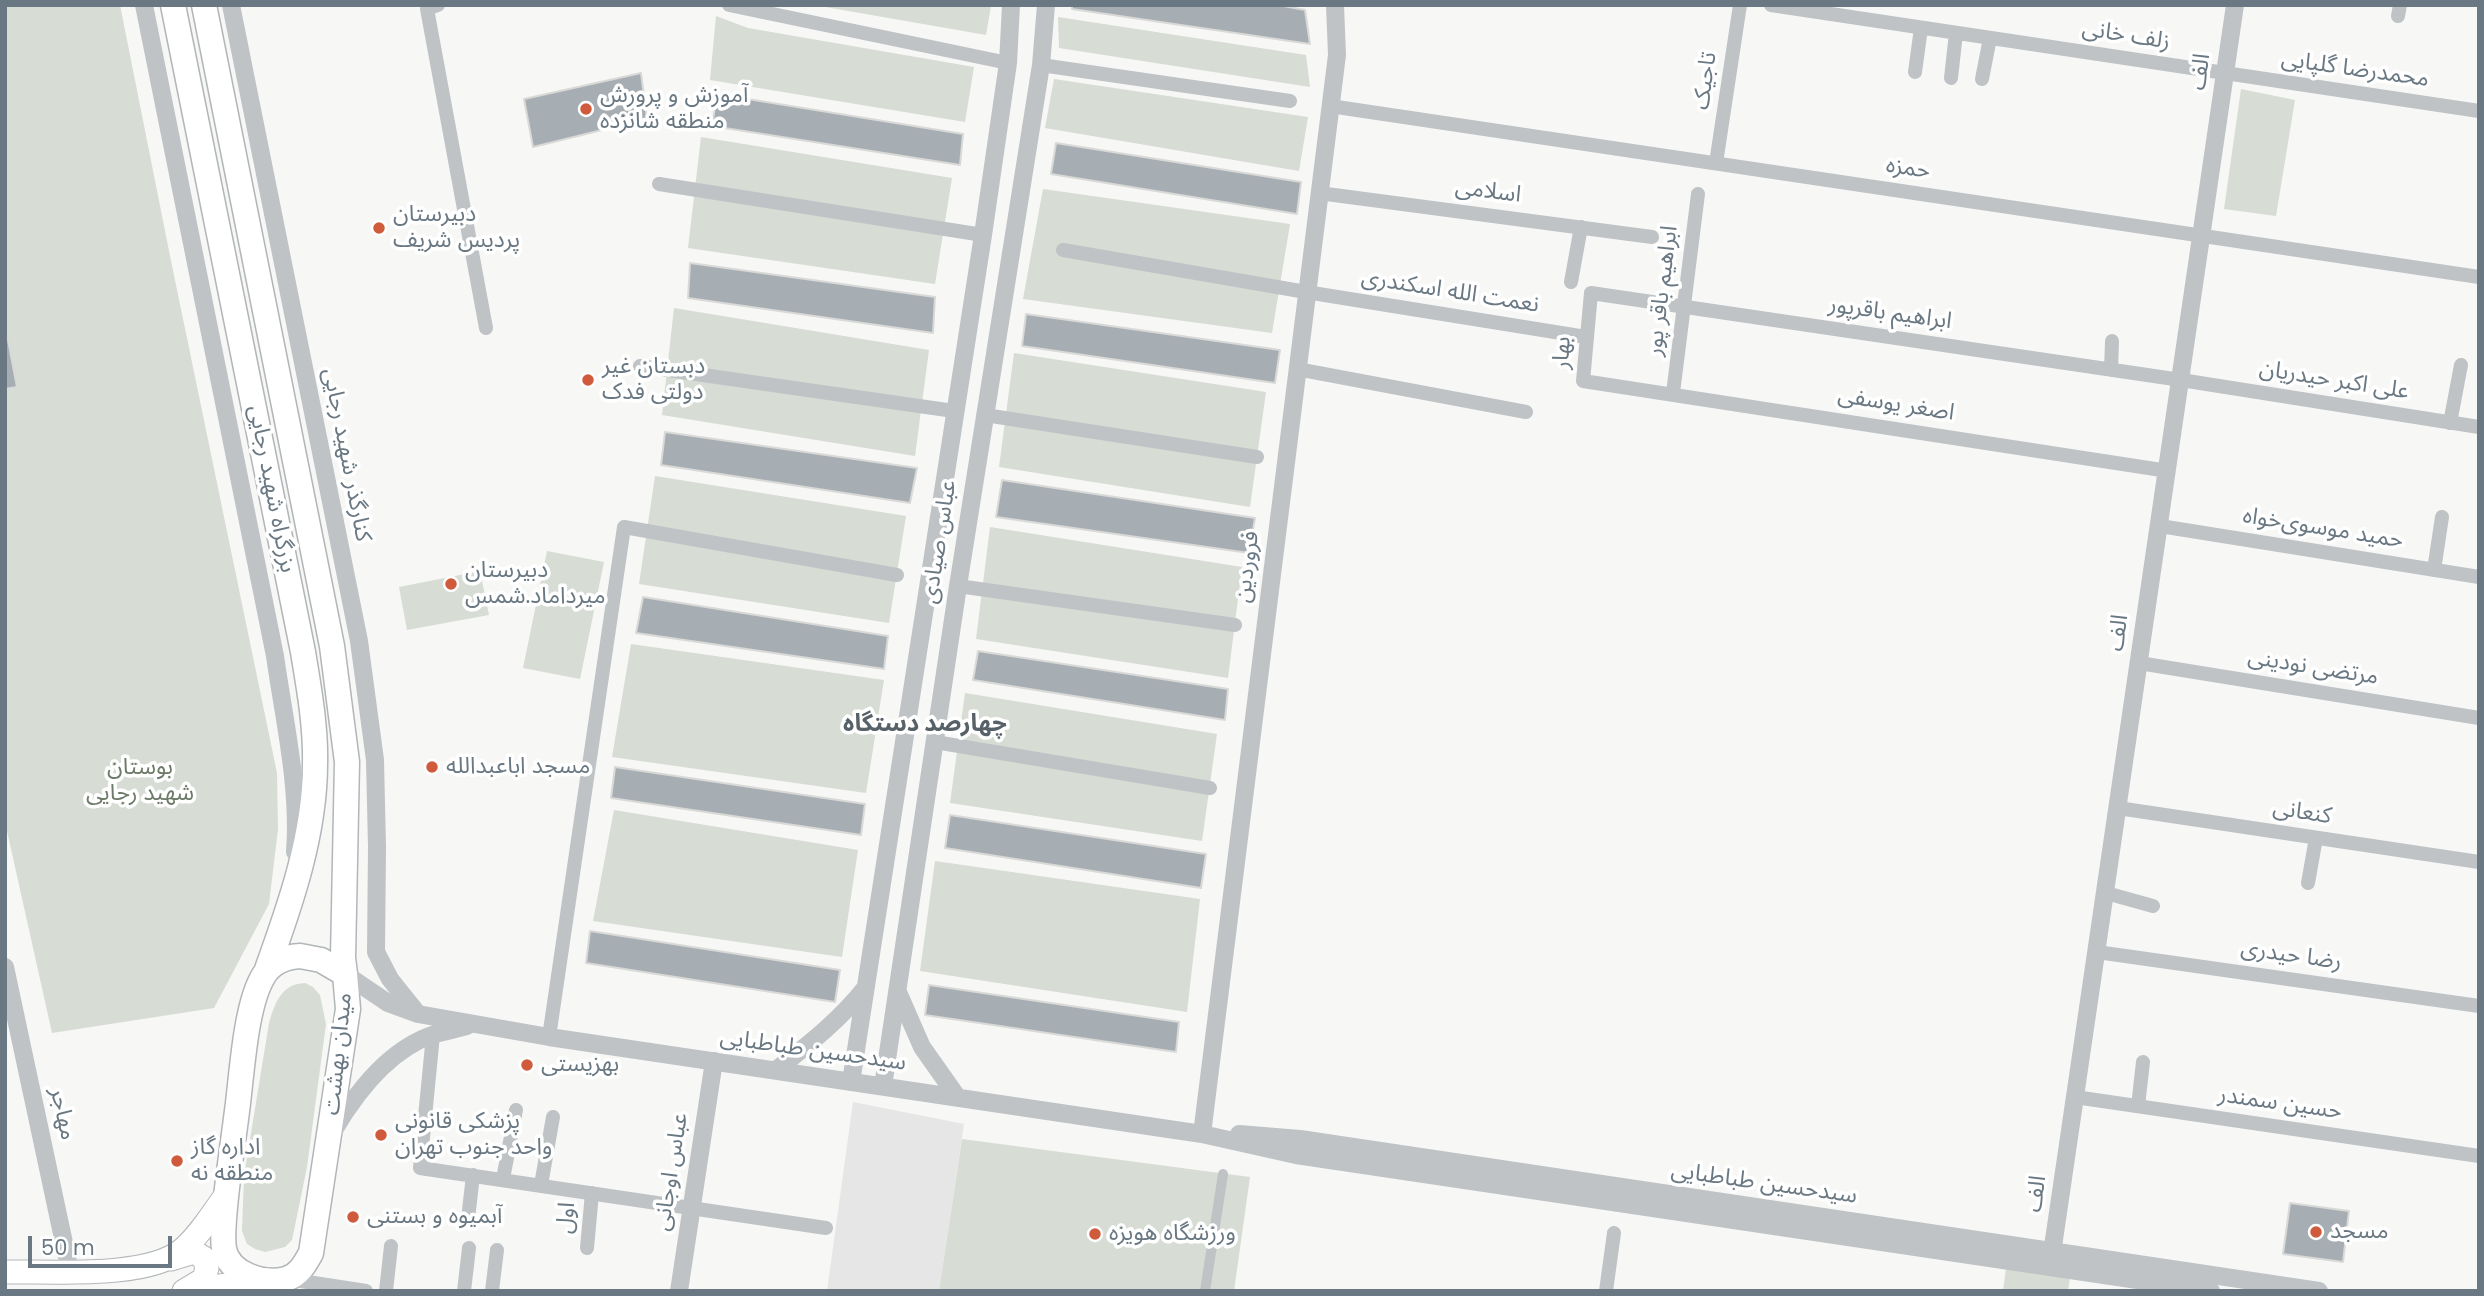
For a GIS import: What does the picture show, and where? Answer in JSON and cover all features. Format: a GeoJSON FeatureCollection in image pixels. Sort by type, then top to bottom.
{"type":"FeatureCollection","features":[{"type":"Feature","properties":{"kind":"highway","name":"بزرگراه شهید رجایی"},"geometry":{"type":"LineString","coordinates":[[173,5],[303,652],[311,705],[316,763],[306,845],[266,972]]}},
{"type":"Feature","properties":{"kind":"highway","name":"بزرگراه شهید رجایی"},"geometry":{"type":"LineString","coordinates":[[204,5],[332,646],[347,762],[343,958],[345,974]]}},
{"type":"Feature","properties":{"kind":"highway"},"geometry":{"type":"LineString","coordinates":[[285,917],[296,944],[320,946],[336,933],[344,911]]}},
{"type":"Feature","properties":{"kind":"highway","name":"میدان بهشت"},"geometry":{"type":"LineString","coordinates":[[266,972],[281,960],[300,957],[321,960],[345,974],[348,1009],[311,1253],[300,1270],[268,1283]]}},
{"type":"Feature","properties":{"kind":"highway"},"geometry":{"type":"LineString","coordinates":[[266,972],[253,1004],[248,1031],[226,1195],[224,1247],[227,1259],[237,1269],[268,1283]]}},
{"type":"Feature","properties":{"kind":"main road"},"geometry":{"type":"LineString","coordinates":[[166,1260],[182,1250],[226,1195]]}},
{"type":"Feature","properties":{"kind":"main road"},"geometry":{"type":"LineString","coordinates":[[5,1272],[134,1269],[194,1252],[204,1258],[207,1268],[204,1279],[185,1291]]}},
{"type":"Feature","properties":{"kind":"main road"},"geometry":{"type":"LineString","coordinates":[[185,1291],[268,1283]]}},
{"type":"Feature","properties":{"kind":"street"},"geometry":{"type":"LineString","coordinates":[[144,5],[275,656],[297,832],[293,887]]}},
{"type":"Feature","properties":{"kind":"street","name":"کنارگذر شهید رجایی"},"geometry":{"type":"LineString","coordinates":[[232,5],[359,641],[374,760],[376,952],[390,979],[418,1014]]}},
{"type":"Feature","properties":{"kind":"street"},"geometry":{"type":"LineString","coordinates":[[439,5],[427,9],[486,328]]}},
{"type":"Feature","properties":{"kind":"street"},"geometry":{"type":"LineString","coordinates":[[729,5],[1008,63]]}},
{"type":"Feature","properties":{"kind":"street","name":"عباس صیادی"},"geometry":{"type":"LineString","coordinates":[[851,1082],[983,235],[1008,63],[1011,5]]}},
{"type":"Feature","properties":{"kind":"street","name":"عباس صیادی"},"geometry":{"type":"LineString","coordinates":[[883,1086],[958,586],[1041,65],[1046,5]]}},
{"type":"Feature","properties":{"kind":"street","name":"فروردین"},"geometry":{"type":"LineString","coordinates":[[1202,1134],[1329,106],[1338,55],[1335,5]]}},
{"type":"Feature","properties":{"kind":"street","name":"تاجیک"},"geometry":{"type":"LineString","coordinates":[[1716,163],[1740,5]]}},
{"type":"Feature","properties":{"kind":"street","name":"زلف خانی"},"geometry":{"type":"LineString","coordinates":[[1771,5],[2225,74]]}},
{"type":"Feature","properties":{"kind":"street","name":"الف"},"geometry":{"type":"LineString","coordinates":[[2052,1259],[2235,5]]}},
{"type":"Feature","properties":{"kind":"street"},"geometry":{"type":"LineString","coordinates":[[1915,72],[1921,28]]}},
{"type":"Feature","properties":{"kind":"street"},"geometry":{"type":"LineString","coordinates":[[1951,78],[1956,33]]}},
{"type":"Feature","properties":{"kind":"street"},"geometry":{"type":"LineString","coordinates":[[1982,79],[1990,38]]}},
{"type":"Feature","properties":{"kind":"street"},"geometry":{"type":"LineString","coordinates":[[1041,65],[1290,101]]}},
{"type":"Feature","properties":{"kind":"street","name":"محمدرضا گلپایی"},"geometry":{"type":"LineString","coordinates":[[2225,74],[2479,111]]}},
{"type":"Feature","properties":{"kind":"street","name":"حمزه"},"geometry":{"type":"LineString","coordinates":[[1329,106],[2479,277]]}},
{"type":"Feature","properties":{"kind":"street"},"geometry":{"type":"LineString","coordinates":[[659,184],[983,235]]}},
{"type":"Feature","properties":{"kind":"street","name":"اسلامی"},"geometry":{"type":"LineString","coordinates":[[1319,193],[1652,237]]}},
{"type":"Feature","properties":{"kind":"street","name":"ابراهیم باقر پور"},"geometry":{"type":"LineString","coordinates":[[1673,393],[1698,194]]}},
{"type":"Feature","properties":{"kind":"street"},"geometry":{"type":"LineString","coordinates":[[1571,282],[1581,227]]}},
{"type":"Feature","properties":{"kind":"street","name":"نعمت الله اسکندری"},"geometry":{"type":"LineString","coordinates":[[1063,250],[1586,337]]}},
{"type":"Feature","properties":{"kind":"street","name":"ابراهیم باقرپور"},"geometry":{"type":"LineString","coordinates":[[1591,293],[2181,380]]}},
{"type":"Feature","properties":{"kind":"street","name":"بهار"},"geometry":{"type":"LineString","coordinates":[[1591,293],[1583,381],[1618,386]]}},
{"type":"Feature","properties":{"kind":"street"},"geometry":{"type":"LineString","coordinates":[[2110,370],[2112,341]]}},
{"type":"Feature","properties":{"kind":"street"},"geometry":{"type":"LineString","coordinates":[[2450,423],[2461,365]]}},
{"type":"Feature","properties":{"kind":"street"},"geometry":{"type":"LineString","coordinates":[[640,366],[954,411]]}},
{"type":"Feature","properties":{"kind":"street"},"geometry":{"type":"LineString","coordinates":[[1297,369],[1526,412]]}},
{"type":"Feature","properties":{"kind":"street","name":"علی اکبر حیدریان"},"geometry":{"type":"LineString","coordinates":[[2181,380],[2479,427]]}},
{"type":"Feature","properties":{"kind":"street","name":"اصغر یوسفی"},"geometry":{"type":"LineString","coordinates":[[1618,386],[2168,471]]}},
{"type":"Feature","properties":{"kind":"street"},"geometry":{"type":"LineString","coordinates":[[985,415],[1257,457]]}},
{"type":"Feature","properties":{"kind":"street"},"geometry":{"type":"LineString","coordinates":[[2434,570],[2442,517]]}},
{"type":"Feature","properties":{"kind":"street","name":"حمید موسوی‌خواه"},"geometry":{"type":"LineString","coordinates":[[2160,526],[2479,577]]}},
{"type":"Feature","properties":{"kind":"street"},"geometry":{"type":"LineString","coordinates":[[549,1037],[624,527],[897,575]]}},
{"type":"Feature","properties":{"kind":"street"},"geometry":{"type":"LineString","coordinates":[[958,586],[1235,625]]}},
{"type":"Feature","properties":{"kind":"street","name":"مرتضی نودینی"},"geometry":{"type":"LineString","coordinates":[[2139,663],[2479,718]]}},
{"type":"Feature","properties":{"kind":"street"},"geometry":{"type":"LineString","coordinates":[[935,742],[1210,788]]}},
{"type":"Feature","properties":{"kind":"street","name":"کنعانی"},"geometry":{"type":"LineString","coordinates":[[2118,808],[2479,862]]}},
{"type":"Feature","properties":{"kind":"street"},"geometry":{"type":"LineString","coordinates":[[2308,883],[2316,838]]}},
{"type":"Feature","properties":{"kind":"street"},"geometry":{"type":"LineString","coordinates":[[2106,894],[2153,906]]}},
{"type":"Feature","properties":{"kind":"street","name":"رضا حیدری"},"geometry":{"type":"LineString","coordinates":[[2097,952],[2479,1006]]}},
{"type":"Feature","properties":{"kind":"street","name":"مهاجر"},"geometry":{"type":"LineString","coordinates":[[5,967],[70,1271]]}},
{"type":"Feature","properties":{"kind":"street","name":"سیدحسین طباطبایی"},"geometry":{"type":"LineString","coordinates":[[345,974],[388,1003],[418,1014],[549,1037],[1202,1134],[1259,1134],[1298,1147],[2052,1259],[2319,1291]]}},
{"type":"Feature","properties":{"kind":"street"},"geometry":{"type":"LineString","coordinates":[[776,1070],[831,1026],[868,984]]}},
{"type":"Feature","properties":{"kind":"street"},"geometry":{"type":"LineString","coordinates":[[897,987],[922,1046],[958,1098]]}},
{"type":"Feature","properties":{"kind":"street"},"geometry":{"type":"LineString","coordinates":[[329,1139],[350,1103],[394,1057],[433,1035],[477,1024]]}},
{"type":"Feature","properties":{"kind":"street"},"geometry":{"type":"LineString","coordinates":[[433,1035],[420,1168],[826,1228]]}},
{"type":"Feature","properties":{"kind":"street","name":"عباس اوجانی"},"geometry":{"type":"LineString","coordinates":[[679,1291],[713,1061]]}},
{"type":"Feature","properties":{"kind":"street"},"geometry":{"type":"LineString","coordinates":[[2138,1106],[2143,1062]]}},
{"type":"Feature","properties":{"kind":"street","name":"حسین سمندر"},"geometry":{"type":"LineString","coordinates":[[2076,1097],[2479,1156]]}},
{"type":"Feature","properties":{"kind":"street"},"geometry":{"type":"LineString","coordinates":[[503,1179],[516,1110]]}},
{"type":"Feature","properties":{"kind":"street"},"geometry":{"type":"LineString","coordinates":[[541,1185],[552,1117]]}},
{"type":"Feature","properties":{"kind":"street"},"geometry":{"type":"LineString","coordinates":[[1205,1291],[1223,1174]]}},
{"type":"Feature","properties":{"kind":"street"},"geometry":{"type":"LineString","coordinates":[[468,1219],[473,1175]]}},
{"type":"Feature","properties":{"kind":"street","name":"اول"},"geometry":{"type":"LineString","coordinates":[[587,1248],[592,1193]]}},
{"type":"Feature","properties":{"kind":"street"},"geometry":{"type":"LineString","coordinates":[[1606,1291],[1614,1233]]}},
{"type":"Feature","properties":{"kind":"street"},"geometry":{"type":"LineString","coordinates":[[386,1291],[391,1246]]}},
{"type":"Feature","properties":{"kind":"street"},"geometry":{"type":"LineString","coordinates":[[464,1291],[469,1248]]}},
{"type":"Feature","properties":{"kind":"street"},"geometry":{"type":"LineString","coordinates":[[492,1291],[497,1250]]}},
{"type":"Feature","properties":{"kind":"street","name":"سیدحسین طباطبایی"},"geometry":{"type":"LineString","coordinates":[[2052,1259],[2211,1291]]}},
{"type":"Feature","properties":{"kind":"street"},"geometry":{"type":"LineString","coordinates":[[268,1283],[366,1291]]}},
{"type":"Feature","properties":{"kind":"shaded area"},"geometry":{"type":"Polygon","coordinates":[[[853,1102],[964,1124],[939,1291],[827,1291],[853,1102]]]}},
{"type":"Feature","properties":{"kind":"green space","name":"بوستان شهید رجایی"},"geometry":{"type":"Polygon","coordinates":[[[5,5],[120,5],[277,773],[278,829],[269,904],[214,1008],[52,1033],[5,822],[5,5]]]}},
{"type":"Feature","properties":{"kind":"green space"},"geometry":{"type":"Polygon","coordinates":[[[814,5],[989,5],[991,6],[986,35],[814,5]]]}},
{"type":"Feature","properties":{"kind":"green space"},"geometry":{"type":"Polygon","coordinates":[[[716,16],[748,28],[974,67],[965,122],[710,80],[716,16]]]}},
{"type":"Feature","properties":{"kind":"green space"},"geometry":{"type":"Polygon","coordinates":[[[1058,17],[1306,55],[1310,87],[1059,48],[1058,17]]]}},
{"type":"Feature","properties":{"kind":"green space"},"geometry":{"type":"Polygon","coordinates":[[[1054,79],[1308,117],[1299,171],[1045,128],[1054,79]]]}},
{"type":"Feature","properties":{"kind":"green space"},"geometry":{"type":"Polygon","coordinates":[[[2241,89],[2295,100],[2276,216],[2224,209],[2241,89]]]}},
{"type":"Feature","properties":{"kind":"green space"},"geometry":{"type":"Polygon","coordinates":[[[701,137],[952,178],[935,284],[688,248],[701,137]]]}},
{"type":"Feature","properties":{"kind":"green space"},"geometry":{"type":"Polygon","coordinates":[[[1043,189],[1290,224],[1272,333],[1023,299],[1043,189]]]}},
{"type":"Feature","properties":{"kind":"green space"},"geometry":{"type":"Polygon","coordinates":[[[674,308],[929,350],[915,456],[662,415],[674,308]]]}},
{"type":"Feature","properties":{"kind":"green space"},"geometry":{"type":"Polygon","coordinates":[[[1014,353],[1266,392],[1250,507],[999,467],[1014,353]]]}},
{"type":"Feature","properties":{"kind":"green space"},"geometry":{"type":"Polygon","coordinates":[[[655,476],[906,516],[889,623],[639,584],[655,476]]]}},
{"type":"Feature","properties":{"kind":"green space"},"geometry":{"type":"Polygon","coordinates":[[[990,527],[1242,567],[1228,678],[976,639],[990,527]]]}},
{"type":"Feature","properties":{"kind":"green space"},"geometry":{"type":"Polygon","coordinates":[[[547,551],[604,562],[580,679],[523,668],[547,551]]]}},
{"type":"Feature","properties":{"kind":"green space"},"geometry":{"type":"Polygon","coordinates":[[[480,571],[489,615],[407,630],[399,587],[480,571]]]}},
{"type":"Feature","properties":{"kind":"green space"},"geometry":{"type":"Polygon","coordinates":[[[631,644],[884,680],[866,793],[612,757],[631,644]]]}},
{"type":"Feature","properties":{"kind":"green space"},"geometry":{"type":"Polygon","coordinates":[[[965,693],[1217,734],[1202,841],[950,803],[965,693]]]}},
{"type":"Feature","properties":{"kind":"green space"},"geometry":{"type":"Polygon","coordinates":[[[614,810],[858,850],[842,957],[593,921],[614,810]]]}},
{"type":"Feature","properties":{"kind":"green space"},"geometry":{"type":"Polygon","coordinates":[[[935,861],[1200,899],[1187,1012],[920,971],[935,861]]]}},
{"type":"Feature","properties":{"kind":"green space"},"geometry":{"type":"Polygon","coordinates":[[[305,983],[320,995],[326,1024],[307,1167],[292,1240],[285,1247],[265,1252],[247,1244],[242,1231],[244,1176],[271,1016],[285,991],[305,983]]]}},
{"type":"Feature","properties":{"kind":"green space","name":"ورزشگاه هویزه"},"geometry":{"type":"Polygon","coordinates":[[[962,1139],[1250,1177],[1234,1291],[939,1291],[962,1139]]]}},
{"type":"Feature","properties":{"kind":"green space"},"geometry":{"type":"Polygon","coordinates":[[[2006,1268],[2070,1278],[2068,1291],[2003,1291],[2006,1268]]]}},
{"type":"Feature","properties":{"kind":"building"},"geometry":{"type":"Polygon","coordinates":[[[1072,5],[1278,5],[1305,10],[1310,44],[1072,9],[1072,5]]]}},
{"type":"Feature","properties":{"kind":"building","name":"آموزش و پرورش منطقه شانزده"},"geometry":{"type":"Polygon","coordinates":[[[641,73],[647,119],[533,147],[524,99],[641,73]]]}},
{"type":"Feature","properties":{"kind":"building"},"geometry":{"type":"Polygon","coordinates":[[[717,94],[963,134],[960,165],[712,126],[717,94]]]}},
{"type":"Feature","properties":{"kind":"building"},"geometry":{"type":"Polygon","coordinates":[[[1056,143],[1301,182],[1297,214],[1051,174],[1056,143]]]}},
{"type":"Feature","properties":{"kind":"building"},"geometry":{"type":"Polygon","coordinates":[[[690,263],[935,297],[933,333],[688,298],[690,263]]]}},
{"type":"Feature","properties":{"kind":"building"},"geometry":{"type":"Polygon","coordinates":[[[1026,314],[1280,350],[1275,383],[1022,346],[1026,314]]]}},
{"type":"Feature","properties":{"kind":"building"},"geometry":{"type":"Polygon","coordinates":[[[5,324],[17,387],[5,389],[5,324]]]}},
{"type":"Feature","properties":{"kind":"building"},"geometry":{"type":"Polygon","coordinates":[[[665,432],[917,468],[910,503],[661,465],[665,432]]]}},
{"type":"Feature","properties":{"kind":"building"},"geometry":{"type":"Polygon","coordinates":[[[1002,480],[1255,518],[1249,553],[996,517],[1002,480]]]}},
{"type":"Feature","properties":{"kind":"building"},"geometry":{"type":"Polygon","coordinates":[[[643,597],[888,636],[884,669],[636,633],[643,597]]]}},
{"type":"Feature","properties":{"kind":"building"},"geometry":{"type":"Polygon","coordinates":[[[978,651],[1228,689],[1225,720],[973,680],[978,651]]]}},
{"type":"Feature","properties":{"kind":"building"},"geometry":{"type":"Polygon","coordinates":[[[615,767],[865,804],[861,835],[611,798],[615,767]]]}},
{"type":"Feature","properties":{"kind":"building"},"geometry":{"type":"Polygon","coordinates":[[[950,815],[1206,854],[1201,888],[945,848],[950,815]]]}},
{"type":"Feature","properties":{"kind":"building"},"geometry":{"type":"Polygon","coordinates":[[[590,931],[840,970],[835,1002],[586,963],[590,931]]]}},
{"type":"Feature","properties":{"kind":"building"},"geometry":{"type":"Polygon","coordinates":[[[929,985],[1179,1022],[1176,1052],[925,1015],[929,985]]]}},
{"type":"Feature","properties":{"kind":"building","name":"مسجد"},"geometry":{"type":"Polygon","coordinates":[[[2290,1203],[2349,1211],[2343,1262],[2283,1254],[2290,1203]]]}},
{"type":"Feature","properties":{"kind":"place","name":"آموزش و پرورش منطقه شانزده"},"geometry":{"type":"Point","coordinates":[586,109]}},
{"type":"Feature","properties":{"kind":"place","name":"دبیرستان پردیس شریف"},"geometry":{"type":"Point","coordinates":[379,228]}},
{"type":"Feature","properties":{"kind":"place","name":"دبستان غیر دولتی فدک"},"geometry":{"type":"Point","coordinates":[588,380]}},
{"type":"Feature","properties":{"kind":"place","name":"دبیرستان میرداماد.شمس"},"geometry":{"type":"Point","coordinates":[451,584]}},
{"type":"Feature","properties":{"kind":"place","name":"مسجد اباعبدالله"},"geometry":{"type":"Point","coordinates":[432,767]}},
{"type":"Feature","properties":{"kind":"place","name":"بهزیستی"},"geometry":{"type":"Point","coordinates":[527,1065]}},
{"type":"Feature","properties":{"kind":"place","name":"پزشکی قانونی واحد جنوب تهران"},"geometry":{"type":"Point","coordinates":[381,1135]}},
{"type":"Feature","properties":{"kind":"place","name":"اداره گاز منطقه نه"},"geometry":{"type":"Point","coordinates":[177,1161]}},
{"type":"Feature","properties":{"kind":"place","name":"آبمیوه و بستنی"},"geometry":{"type":"Point","coordinates":[353,1217]}},
{"type":"Feature","properties":{"kind":"place","name":"مسجد"},"geometry":{"type":"Point","coordinates":[2316,1232]}},
{"type":"Feature","properties":{"kind":"place","name":"ورزشگاه هویزه"},"geometry":{"type":"Point","coordinates":[1095,1234]}},
{"type":"Feature","properties":{"kind":"district","name":"چهارصد دستگاه"},"geometry":{"type":"Point","coordinates":[925,725]}}]}
